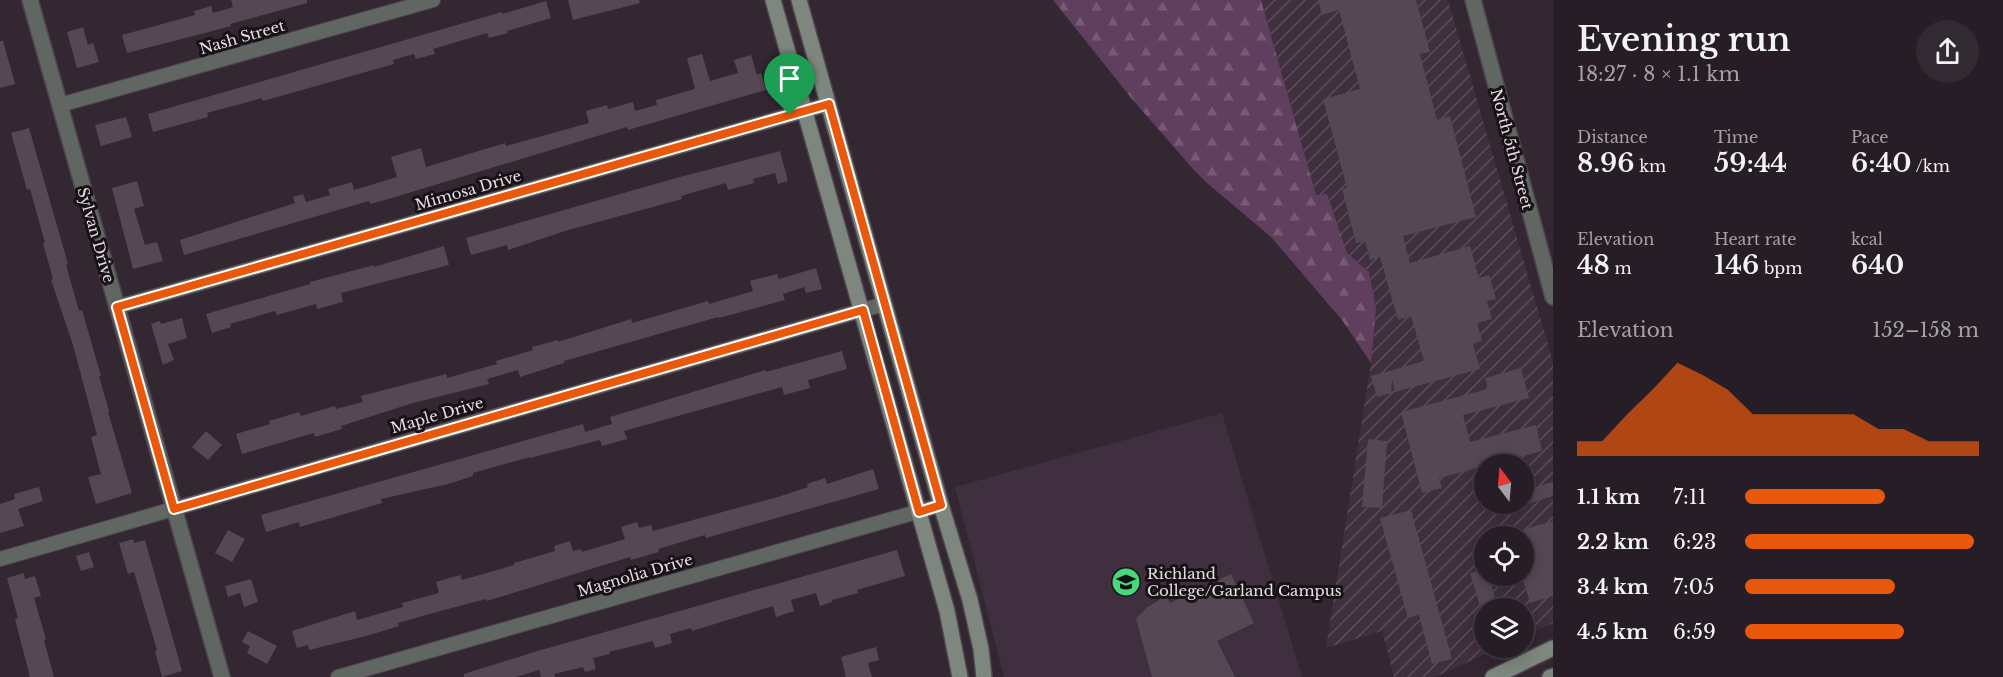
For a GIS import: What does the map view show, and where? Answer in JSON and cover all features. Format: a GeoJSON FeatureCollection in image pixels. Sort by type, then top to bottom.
{"type":"FeatureCollection","features":[{"type":"Feature","properties":{"kind":"main road"},"geometry":{"type":"LineString","coordinates":[[773,0],[947,611],[960,677]]}},
{"type":"Feature","properties":{"kind":"main road"},"geometry":{"type":"LineString","coordinates":[[799,0],[941,505],[970,600],[981,649],[984,677]]}},
{"type":"Feature","properties":{"kind":"main road"},"geometry":{"type":"LineString","coordinates":[[1492,677],[1553,648]]}},
{"type":"Feature","properties":{"kind":"street","name":"Sylvan Drive"},"geometry":{"type":"LineString","coordinates":[[30,0],[222,677]]}},
{"type":"Feature","properties":{"kind":"street","name":"Nash Street"},"geometry":{"type":"LineString","coordinates":[[60,105],[433,0]]}},
{"type":"Feature","properties":{"kind":"street","name":"North 5th Street"},"geometry":{"type":"LineString","coordinates":[[1473,0],[1553,297]]}},
{"type":"Feature","properties":{"kind":"street","name":"Mimosa Drive"},"geometry":{"type":"LineString","coordinates":[[117,307],[829,104]]}},
{"type":"Feature","properties":{"kind":"street","name":"Maple Drive"},"geometry":{"type":"LineString","coordinates":[[0,559],[884,304]]}},
{"type":"Feature","properties":{"kind":"street","name":"Magnolia Drive"},"geometry":{"type":"LineString","coordinates":[[338,677],[941,505]]}},
{"type":"Feature","properties":{"kind":"shaded area"},"geometry":{"type":"Polygon","coordinates":[[[1261,0],[1448,0],[1553,362],[1553,623],[1534,632],[1534,598],[1474,598],[1474,658],[1476,658],[1435,677],[1394,677],[1382,631],[1326,648],[1371,363],[1376,309],[1369,272],[1347,253],[1327,195],[1316,196],[1261,0]]]}},
{"type":"Feature","properties":{"kind":"shaded area","name":"Richland College/Garland Campus"},"geometry":{"type":"Polygon","coordinates":[[[1222,413],[1302,677],[1004,677],[955,487],[1222,413]]]}},
{"type":"Feature","properties":{"kind":"green space"},"geometry":{"type":"Polygon","coordinates":[[[1053,0],[1261,0],[1316,195],[1327,194],[1347,253],[1369,272],[1376,309],[1371,363],[1342,320],[1271,237],[1193,169],[1132,99],[1053,0]]]}},
{"type":"Feature","properties":{"kind":"building"},"geometry":{"type":"Polygon","coordinates":[[[231,0],[307,0],[307,3],[230,24],[231,26],[127,53],[122,35],[195,15],[194,11],[211,6],[213,13],[233,7],[231,0]]]}},
{"type":"Feature","properties":{"kind":"building"},"geometry":{"type":"Polygon","coordinates":[[[568,0],[639,0],[640,3],[573,20],[568,0]]]}},
{"type":"Feature","properties":{"kind":"building"},"geometry":{"type":"Polygon","coordinates":[[[1318,0],[1416,0],[1430,52],[1420,54],[1437,120],[1450,116],[1476,217],[1403,236],[1410,263],[1470,246],[1479,278],[1489,275],[1496,299],[1487,301],[1492,319],[1477,323],[1482,341],[1473,344],[1480,369],[1395,392],[1392,379],[1391,393],[1377,397],[1371,376],[1424,361],[1411,316],[1398,320],[1380,257],[1370,260],[1365,241],[1356,243],[1342,189],[1347,188],[1323,99],[1360,89],[1339,10],[1322,15],[1318,0]]]}},
{"type":"Feature","properties":{"kind":"building"},"geometry":{"type":"Polygon","coordinates":[[[546,1],[551,18],[507,31],[508,33],[489,38],[487,33],[433,49],[435,54],[416,59],[414,54],[393,60],[394,64],[263,101],[262,98],[207,113],[208,117],[153,132],[148,114],[546,1]]]}},
{"type":"Feature","properties":{"kind":"building"},"geometry":{"type":"Polygon","coordinates":[[[83,27],[88,45],[93,43],[99,62],[77,68],[67,32],[83,27]]]}},
{"type":"Feature","properties":{"kind":"building"},"geometry":{"type":"Polygon","coordinates":[[[0,41],[3,41],[15,84],[0,88],[0,41]]]}},
{"type":"Feature","properties":{"kind":"building"},"geometry":{"type":"Polygon","coordinates":[[[702,54],[710,81],[738,73],[734,60],[751,55],[757,75],[761,73],[766,90],[628,130],[627,127],[392,198],[370,204],[369,201],[184,255],[180,240],[295,203],[293,197],[303,194],[306,202],[330,195],[328,189],[352,182],[354,190],[397,177],[391,157],[421,148],[426,167],[505,143],[506,146],[589,123],[586,111],[607,105],[608,109],[633,102],[635,111],[657,105],[656,100],[695,89],[687,58],[702,54]]]}},
{"type":"Feature","properties":{"kind":"building"},"geometry":{"type":"Polygon","coordinates":[[[126,117],[132,137],[101,146],[95,125],[126,117]]]}},
{"type":"Feature","properties":{"kind":"building"},"geometry":{"type":"Polygon","coordinates":[[[29,128],[79,311],[82,310],[101,376],[99,376],[108,412],[132,493],[96,504],[88,477],[101,474],[91,437],[97,435],[73,345],[51,280],[53,279],[43,243],[45,243],[30,189],[27,190],[11,133],[29,128]]]}},
{"type":"Feature","properties":{"kind":"building"},"geometry":{"type":"Polygon","coordinates":[[[780,151],[788,181],[778,184],[775,173],[753,179],[754,183],[728,190],[726,183],[681,196],[682,199],[565,231],[508,250],[507,245],[471,255],[466,238],[780,151]]]}},
{"type":"Feature","properties":{"kind":"building"},"geometry":{"type":"Polygon","coordinates":[[[137,181],[144,206],[134,209],[145,245],[157,242],[163,261],[133,269],[112,188],[137,181]]]}},
{"type":"Feature","properties":{"kind":"building"},"geometry":{"type":"Polygon","coordinates":[[[444,246],[449,265],[341,293],[343,302],[317,309],[316,304],[277,315],[275,311],[230,324],[231,327],[212,333],[206,314],[310,284],[310,282],[374,265],[374,267],[444,246]]]}},
{"type":"Feature","properties":{"kind":"building"},"geometry":{"type":"Polygon","coordinates":[[[816,268],[822,289],[806,293],[804,287],[783,294],[785,300],[564,361],[564,363],[520,377],[518,370],[487,379],[489,384],[413,403],[341,426],[342,429],[315,437],[314,433],[242,454],[236,434],[270,424],[269,421],[299,412],[301,416],[335,406],[336,409],[363,402],[361,396],[446,374],[447,378],[497,364],[496,361],[533,350],[532,347],[558,340],[558,342],[631,319],[632,323],[708,301],[709,304],[753,291],[750,281],[777,274],[779,279],[816,268]]]}},
{"type":"Feature","properties":{"kind":"building"},"geometry":{"type":"Polygon","coordinates":[[[182,318],[187,338],[168,344],[174,360],[163,365],[151,324],[160,321],[161,324],[182,318]]]}},
{"type":"Feature","properties":{"kind":"building"},"geometry":{"type":"Polygon","coordinates":[[[842,351],[847,369],[808,380],[810,388],[784,395],[782,387],[624,431],[627,439],[602,446],[600,440],[530,457],[473,473],[473,476],[448,484],[381,499],[382,503],[300,527],[299,522],[266,532],[261,515],[583,424],[585,432],[612,424],[610,417],[766,370],[766,372],[842,351]]]}},
{"type":"Feature","properties":{"kind":"building"},"geometry":{"type":"Polygon","coordinates":[[[1521,368],[1529,398],[1463,415],[1470,442],[1536,425],[1542,451],[1531,454],[1474,454],[1474,469],[1439,478],[1442,488],[1422,493],[1401,412],[1488,389],[1485,378],[1521,368]]]}},
{"type":"Feature","properties":{"kind":"building"},"geometry":{"type":"Polygon","coordinates":[[[206,431],[222,445],[208,460],[192,447],[206,431]]]}},
{"type":"Feature","properties":{"kind":"building"},"geometry":{"type":"Polygon","coordinates":[[[1368,439],[1387,441],[1382,508],[1362,507],[1368,439]]]}},
{"type":"Feature","properties":{"kind":"building"},"geometry":{"type":"Polygon","coordinates":[[[873,469],[879,489],[706,538],[705,535],[658,549],[659,552],[631,560],[630,557],[487,601],[486,599],[398,623],[399,626],[370,635],[309,650],[308,645],[297,648],[292,631],[355,611],[357,620],[403,607],[402,603],[439,593],[436,582],[460,575],[462,580],[514,565],[514,563],[555,551],[554,546],[570,541],[573,551],[581,549],[582,552],[625,539],[621,527],[637,522],[639,528],[651,525],[653,531],[781,496],[808,487],[807,484],[825,478],[827,484],[873,469]]]}},
{"type":"Feature","properties":{"kind":"building"},"geometry":{"type":"Polygon","coordinates":[[[1553,482],[1553,496],[1534,502],[1534,487],[1553,482]]]}},
{"type":"Feature","properties":{"kind":"building"},"geometry":{"type":"Polygon","coordinates":[[[39,487],[43,501],[18,509],[24,526],[0,533],[0,504],[15,499],[14,494],[39,487]]]}},
{"type":"Feature","properties":{"kind":"building"},"geometry":{"type":"Polygon","coordinates":[[[1411,510],[1452,659],[1432,664],[1419,615],[1408,618],[1380,518],[1411,510]]]}},
{"type":"Feature","properties":{"kind":"building"},"geometry":{"type":"Polygon","coordinates":[[[1553,521],[1553,596],[1534,602],[1534,598],[1529,598],[1525,586],[1534,586],[1534,526],[1553,521]]]}},
{"type":"Feature","properties":{"kind":"building"},"geometry":{"type":"Polygon","coordinates":[[[228,530],[245,539],[232,562],[215,553],[228,530]]]}},
{"type":"Feature","properties":{"kind":"building"},"geometry":{"type":"Polygon","coordinates":[[[133,539],[134,543],[145,540],[182,671],[162,677],[155,651],[157,650],[134,572],[128,574],[119,543],[133,539]]]}},
{"type":"Feature","properties":{"kind":"building"},"geometry":{"type":"Polygon","coordinates":[[[897,550],[905,576],[857,590],[858,593],[820,606],[816,593],[791,600],[794,611],[776,617],[773,606],[692,631],[691,628],[670,634],[672,643],[655,648],[653,641],[593,658],[596,669],[585,672],[583,667],[554,674],[555,677],[541,677],[539,670],[516,677],[464,677],[464,674],[534,652],[897,550]]]}},
{"type":"Feature","properties":{"kind":"building"},"geometry":{"type":"Polygon","coordinates":[[[89,552],[94,567],[81,571],[76,556],[89,552]]]}},
{"type":"Feature","properties":{"kind":"building"},"geometry":{"type":"Polygon","coordinates":[[[1474,572],[1474,586],[1492,586],[1495,598],[1478,598],[1470,573],[1474,572]]]}},
{"type":"Feature","properties":{"kind":"building"},"geometry":{"type":"Polygon","coordinates":[[[24,573],[25,579],[35,576],[41,596],[34,598],[54,677],[30,677],[7,578],[24,573]]]}},
{"type":"Feature","properties":{"kind":"building"},"geometry":{"type":"Polygon","coordinates":[[[1231,574],[1254,623],[1217,641],[1235,677],[1152,677],[1136,619],[1146,608],[1166,596],[1170,603],[1231,574]]]}},
{"type":"Feature","properties":{"kind":"building"},"geometry":{"type":"Polygon","coordinates":[[[251,579],[258,602],[244,607],[240,593],[228,597],[225,586],[251,579]]]}},
{"type":"Feature","properties":{"kind":"building"},"geometry":{"type":"Polygon","coordinates":[[[248,631],[277,646],[267,664],[247,653],[250,646],[242,642],[248,631]]]}},
{"type":"Feature","properties":{"kind":"building"},"geometry":{"type":"Polygon","coordinates":[[[876,647],[879,660],[868,663],[872,677],[846,677],[841,657],[876,647]]]}},
{"type":"Feature","properties":{"kind":"place","name":"Richland College/Garland Campus"},"geometry":{"type":"Point","coordinates":[1126,582]}},
{"type":"Feature","properties":{"kind":"route"},"geometry":{"type":"LineString","coordinates":[[829,104],[941,505],[919,512],[863,310],[174,509],[117,307],[790,115],[829,104]]}}]}
